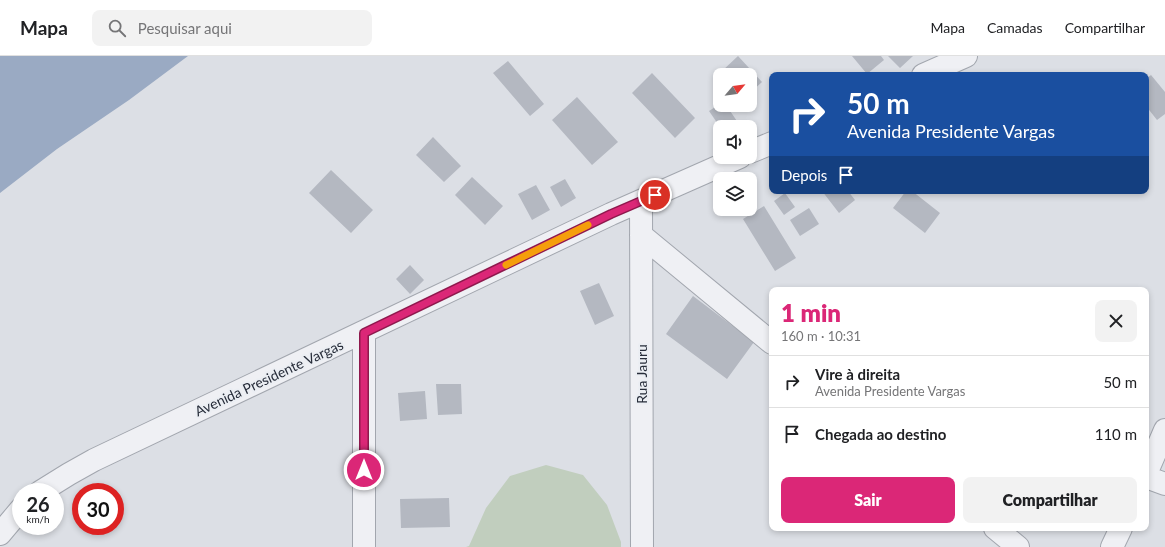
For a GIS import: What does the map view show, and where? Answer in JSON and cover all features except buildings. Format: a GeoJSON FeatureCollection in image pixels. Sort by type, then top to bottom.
{"type":"FeatureCollection","features":[{"type":"Feature","properties":{"kind":"street"},"geometry":{"type":"LineString","coordinates":[[930,72],[966,56]]}},
{"type":"Feature","properties":{"kind":"street"},"geometry":{"type":"LineString","coordinates":[[757,149],[769,144]]}},
{"type":"Feature","properties":{"kind":"street","name":"Avenida Presidente Vargas"},"geometry":{"type":"LineString","coordinates":[[54,483],[94,460],[641,201],[724,164]]}},
{"type":"Feature","properties":{"kind":"street","name":"Rua Jauru"},"geometry":{"type":"LineString","coordinates":[[641,201],[642,547]]}},
{"type":"Feature","properties":{"kind":"street"},"geometry":{"type":"LineString","coordinates":[[641,235],[769,341]]}},
{"type":"Feature","properties":{"kind":"street"},"geometry":{"type":"LineString","coordinates":[[364,333],[364,547]]}},
{"type":"Feature","properties":{"kind":"street"},"geometry":{"type":"LineString","coordinates":[[1149,467],[1165,430]]}},
{"type":"Feature","properties":{"kind":"street"},"geometry":{"type":"LineString","coordinates":[[1149,478],[1165,484]]}},
{"type":"Feature","properties":{"kind":"street"},"geometry":{"type":"LineString","coordinates":[[0,534],[12,520]]}},
{"type":"Feature","properties":{"kind":"street"},"geometry":{"type":"LineString","coordinates":[[999,531],[1018,547]]}},
{"type":"Feature","properties":{"kind":"street"},"geometry":{"type":"LineString","coordinates":[[1112,547],[1120,531]]}},
{"type":"Feature","properties":{"kind":"green space"},"geometry":{"type":"Polygon","coordinates":[[[546,465],[583,475],[607,505],[621,542],[621,547],[466,547],[469,546],[486,508],[510,476],[546,465]]]}},
{"type":"Feature","properties":{"kind":"water"},"geometry":{"type":"Polygon","coordinates":[[[0,56],[188,56],[129,100],[57,149],[0,193],[0,56]]]}},
{"type":"Feature","properties":{"kind":"slow traffic"},"geometry":{"type":"LineString","coordinates":[[506,265],[588,225]]}},
{"type":"Feature","properties":{"kind":"route"},"geometry":{"type":"LineString","coordinates":[[364,470],[364,333],[611,214],[655,195]]}}]}
